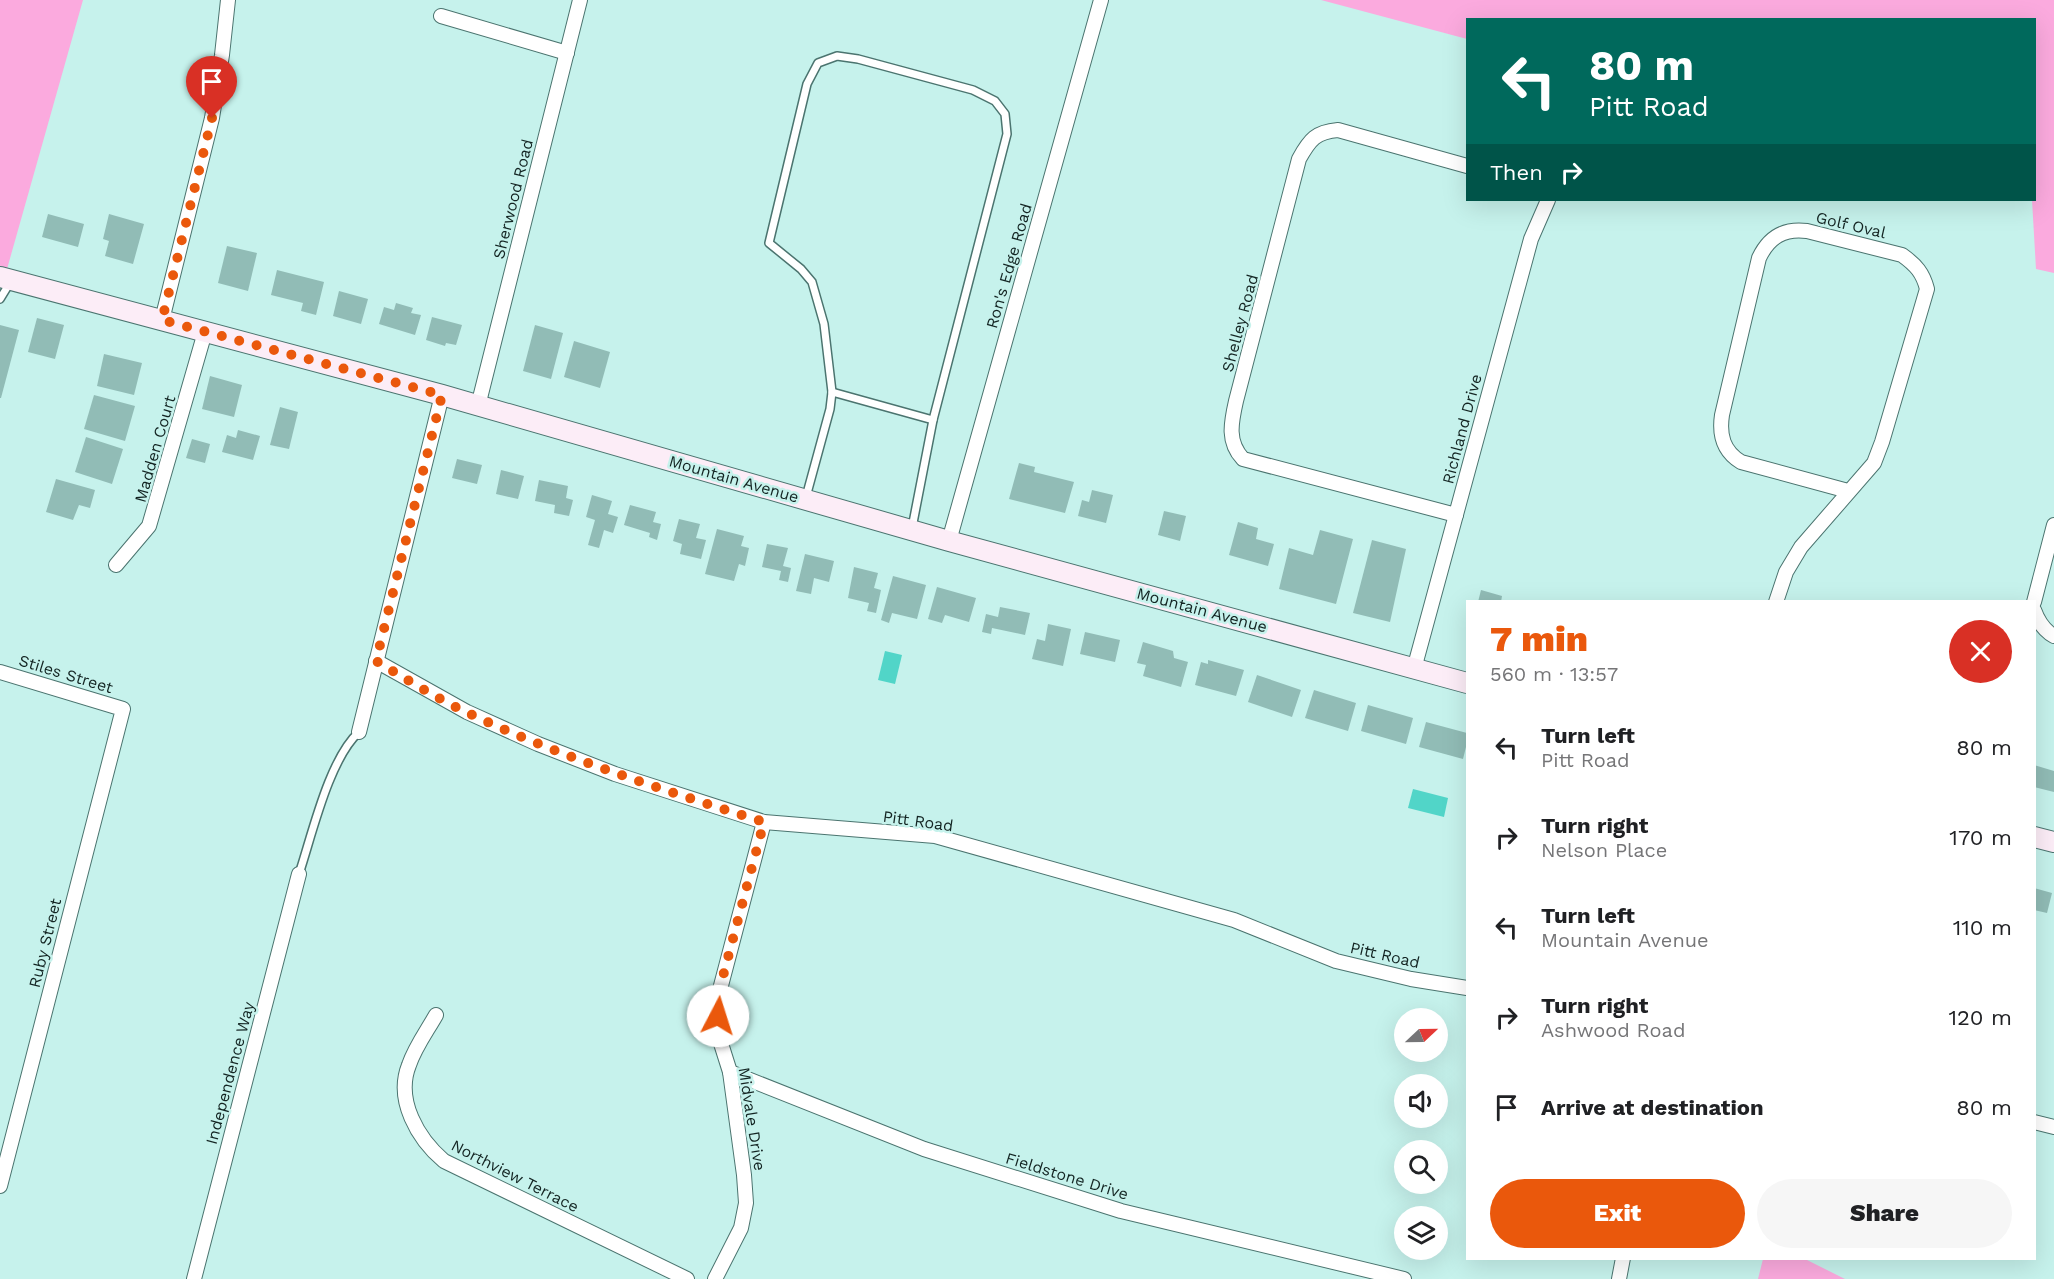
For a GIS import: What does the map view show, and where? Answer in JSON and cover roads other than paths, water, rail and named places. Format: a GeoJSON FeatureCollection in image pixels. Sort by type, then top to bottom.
{"type":"FeatureCollection","features":[{"type":"Feature","properties":{"kind":"street"},"geometry":{"type":"LineString","coordinates":[[162,320],[212,118],[228,0]]}},
{"type":"Feature","properties":{"kind":"street","name":"Sherwood Road"},"geometry":{"type":"LineString","coordinates":[[478,406],[580,0]]}},
{"type":"Feature","properties":{"kind":"street","name":"Ron's Edge Road"},"geometry":{"type":"LineString","coordinates":[[949,541],[1101,0]]}},
{"type":"Feature","properties":{"kind":"street"},"geometry":{"type":"LineString","coordinates":[[441,16],[567,54]]}},
{"type":"Feature","properties":{"kind":"street","name":"Shelley Road"},"geometry":{"type":"LineString","coordinates":[[1456,515],[1243,459],[1235,450],[1231,439],[1236,401],[1299,159],[1311,139],[1323,131],[1338,130],[1466,166]]}},
{"type":"Feature","properties":{"kind":"street","name":"Richland Drive"},"geometry":{"type":"LineString","coordinates":[[1414,669],[1531,239],[1548,201]]}},
{"type":"Feature","properties":{"kind":"street","name":"Golf Oval"},"geometry":{"type":"LineString","coordinates":[[1777,600],[1786,572],[1801,547],[1874,463],[1927,289],[1923,275],[1914,263],[1902,255],[1807,231],[1783,232],[1764,247],[1760,258],[1722,415],[1720,428],[1722,440],[1727,450],[1741,462],[1848,491]]}},
{"type":"Feature","properties":{"kind":"street","name":"Mountain Avenue"},"geometry":{"type":"LineString","coordinates":[[6,278],[442,395],[912,531],[1466,683]]}},
{"type":"Feature","properties":{"kind":"street","name":"Madden Court"},"geometry":{"type":"LineString","coordinates":[[116,565],[149,525],[205,332]]}},
{"type":"Feature","properties":{"kind":"street"},"geometry":{"type":"LineString","coordinates":[[358,732],[442,395]]}},
{"type":"Feature","properties":{"kind":"street"},"geometry":{"type":"LineString","coordinates":[[2035,600],[2054,525]]}},
{"type":"Feature","properties":{"kind":"street"},"geometry":{"type":"LineString","coordinates":[[2036,615],[2047,632],[2054,636]]}},
{"type":"Feature","properties":{"kind":"street","name":"Pitt Road"},"geometry":{"type":"LineString","coordinates":[[376,661],[466,712],[538,744],[615,774],[764,822],[935,836],[1234,920],[1336,961],[1411,979],[1466,988]]}},
{"type":"Feature","properties":{"kind":"street","name":"Stiles Street"},"geometry":{"type":"LineString","coordinates":[[0,672],[123,709]]}},
{"type":"Feature","properties":{"kind":"street","name":"Ruby Street"},"geometry":{"type":"LineString","coordinates":[[0,1186],[123,709]]}},
{"type":"Feature","properties":{"kind":"street","name":"Midvale Drive"},"geometry":{"type":"LineString","coordinates":[[715,1279],[741,1228],[746,1203],[730,1072],[718,1035],[718,996],[764,822]]}},
{"type":"Feature","properties":{"kind":"street"},"geometry":{"type":"LineString","coordinates":[[2036,838],[2054,842]]}},
{"type":"Feature","properties":{"kind":"street","name":"Independence Way"},"geometry":{"type":"LineString","coordinates":[[194,1279],[299,874]]}},
{"type":"Feature","properties":{"kind":"street","name":"Northview Terrace"},"geometry":{"type":"LineString","coordinates":[[436,1015],[408,1066],[406,1085],[410,1114],[429,1148],[444,1161],[687,1279]]}},
{"type":"Feature","properties":{"kind":"street","name":"Fieldstone Drive"},"geometry":{"type":"LineString","coordinates":[[730,1072],[924,1149],[1121,1211],[1404,1279]]}},
{"type":"Feature","properties":{"kind":"street"},"geometry":{"type":"LineString","coordinates":[[2036,1122],[2054,1127]]}},
{"type":"Feature","properties":{"kind":"street"},"geometry":{"type":"LineString","coordinates":[[1619,1279],[1623,1260]]}},
{"type":"Feature","properties":{"kind":"lane"},"geometry":{"type":"LineString","coordinates":[[805,500],[830,410],[832,392],[824,324],[812,282],[801,269],[769,243],[807,84],[818,63],[837,56],[858,59],[973,90],[995,102],[1005,114],[1006,134],[933,420],[912,531]]}},
{"type":"Feature","properties":{"kind":"lane"},"geometry":{"type":"LineString","coordinates":[[0,299],[6,278]]}},
{"type":"Feature","properties":{"kind":"lane"},"geometry":{"type":"LineString","coordinates":[[832,392],[933,420]]}},
{"type":"Feature","properties":{"kind":"lane"},"geometry":{"type":"LineString","coordinates":[[299,874],[332,773],[346,746],[358,732]]}},
{"type":"Feature","properties":{"kind":"water"},"geometry":{"type":"Polygon","coordinates":[[[885,651],[902,655],[895,684],[878,680],[885,651]]]}},
{"type":"Feature","properties":{"kind":"water"},"geometry":{"type":"Polygon","coordinates":[[[1413,789],[1448,798],[1444,817],[1408,808],[1413,789]]]}}]}
